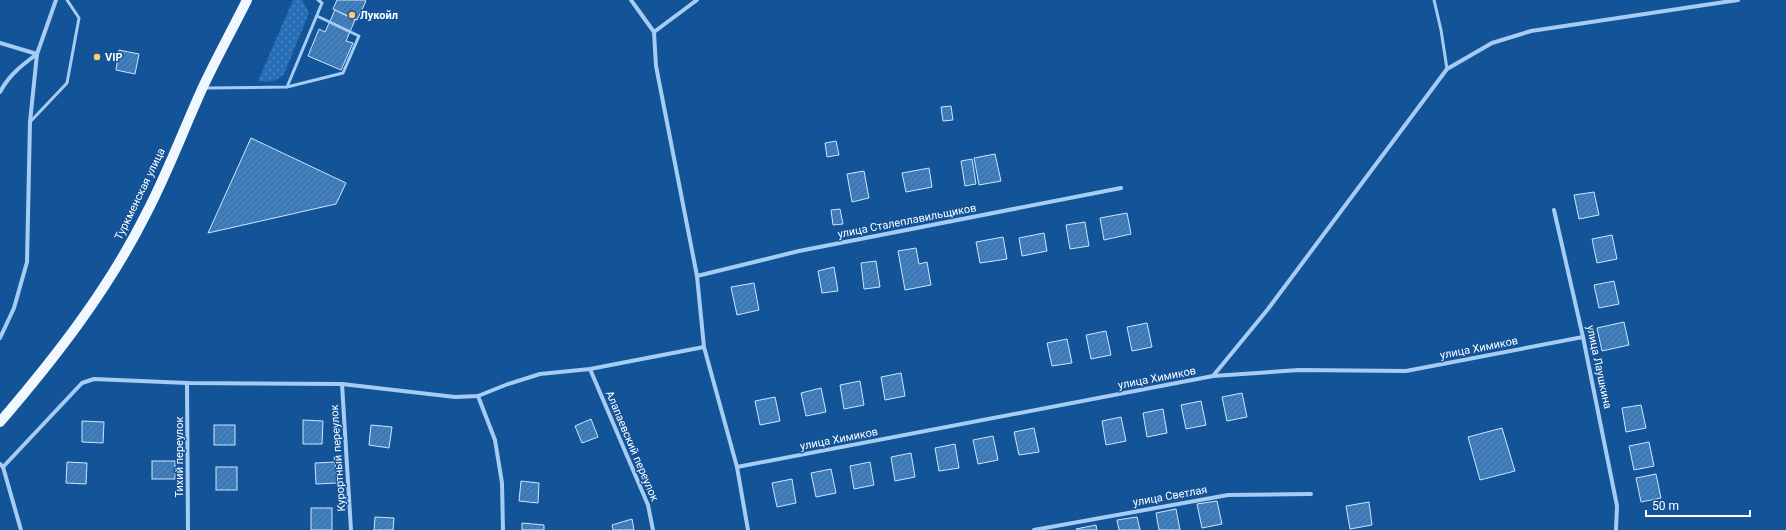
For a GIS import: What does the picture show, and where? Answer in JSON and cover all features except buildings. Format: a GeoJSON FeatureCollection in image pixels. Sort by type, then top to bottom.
{"type":"FeatureCollection","features":[{"type":"Feature","properties":{"kind":"main road","name":"Туркменская улица"},"geometry":{"type":"LineString","coordinates":[[0,422],[36,380],[76,328],[124,253],[146,214],[203,88],[248,0]]}},
{"type":"Feature","properties":{"kind":"street"},"geometry":{"type":"LineString","coordinates":[[0,338],[14,308],[27,262],[30,122],[37,54],[56,0]]}},
{"type":"Feature","properties":{"kind":"street"},"geometry":{"type":"LineString","coordinates":[[631,0],[654,32],[656,66],[697,276],[704,348],[737,467],[748,530]]}},
{"type":"Feature","properties":{"kind":"street"},"geometry":{"type":"LineString","coordinates":[[654,32],[697,0]]}},
{"type":"Feature","properties":{"kind":"street"},"geometry":{"type":"LineString","coordinates":[[1212,376],[1268,309],[1447,69],[1492,43],[1531,31],[1738,0]]}},
{"type":"Feature","properties":{"kind":"street"},"geometry":{"type":"LineString","coordinates":[[0,44],[37,54]]}},
{"type":"Feature","properties":{"kind":"street"},"geometry":{"type":"LineString","coordinates":[[0,92],[5,82],[15,70],[37,54]]}},
{"type":"Feature","properties":{"kind":"street","name":"улица Сталеплавильщиков"},"geometry":{"type":"LineString","coordinates":[[697,276],[799,251],[1121,188]]}},
{"type":"Feature","properties":{"kind":"street","name":"улица Лаушкина"},"geometry":{"type":"LineString","coordinates":[[1554,210],[1583,337],[1617,506],[1616,530]]}},
{"type":"Feature","properties":{"kind":"street","name":"улица Химиков"},"geometry":{"type":"LineString","coordinates":[[737,467],[1212,376],[1299,370],[1406,371],[1583,337]]}},
{"type":"Feature","properties":{"kind":"street"},"geometry":{"type":"LineString","coordinates":[[21,530],[1,466],[82,382],[94,379],[107,379],[187,383],[342,384],[455,397],[478,396],[508,384],[540,374],[590,369],[704,348]]}},
{"type":"Feature","properties":{"kind":"street","name":"Алапаевский переулок"},"geometry":{"type":"LineString","coordinates":[[590,369],[648,505],[653,530]]}},
{"type":"Feature","properties":{"kind":"street","name":"Тихий переулок"},"geometry":{"type":"LineString","coordinates":[[187,383],[188,530]]}},
{"type":"Feature","properties":{"kind":"street","name":"Курортный переулок"},"geometry":{"type":"LineString","coordinates":[[342,384],[351,530]]}},
{"type":"Feature","properties":{"kind":"street"},"geometry":{"type":"LineString","coordinates":[[478,396],[496,448],[502,483],[503,530]]}},
{"type":"Feature","properties":{"kind":"street","name":"улица Светлая"},"geometry":{"type":"LineString","coordinates":[[1034,530],[1228,495],[1311,494]]}},
{"type":"Feature","properties":{"kind":"lane"},"geometry":{"type":"LineString","coordinates":[[30,122],[67,83],[79,18],[67,0]]}},
{"type":"Feature","properties":{"kind":"lane"},"geometry":{"type":"LineString","coordinates":[[287,87],[322,3],[318,0]]}},
{"type":"Feature","properties":{"kind":"lane"},"geometry":{"type":"LineString","coordinates":[[1434,0],[1441,30],[1447,69]]}},
{"type":"Feature","properties":{"kind":"lane"},"geometry":{"type":"LineString","coordinates":[[203,88],[287,87],[343,73],[359,36],[317,16]]}},
{"type":"Feature","properties":{"kind":"shaded area"},"geometry":{"type":"Polygon","coordinates":[[[293,0],[302,0],[309,13],[284,74],[278,79],[272,81],[258,81],[293,0]]]}},
{"type":"Feature","properties":{"kind":"place","name":"Лукойл"},"geometry":{"type":"Point","coordinates":[352,15]}},
{"type":"Feature","properties":{"kind":"place","name":"VIP"},"geometry":{"type":"Point","coordinates":[97,57]}}]}
